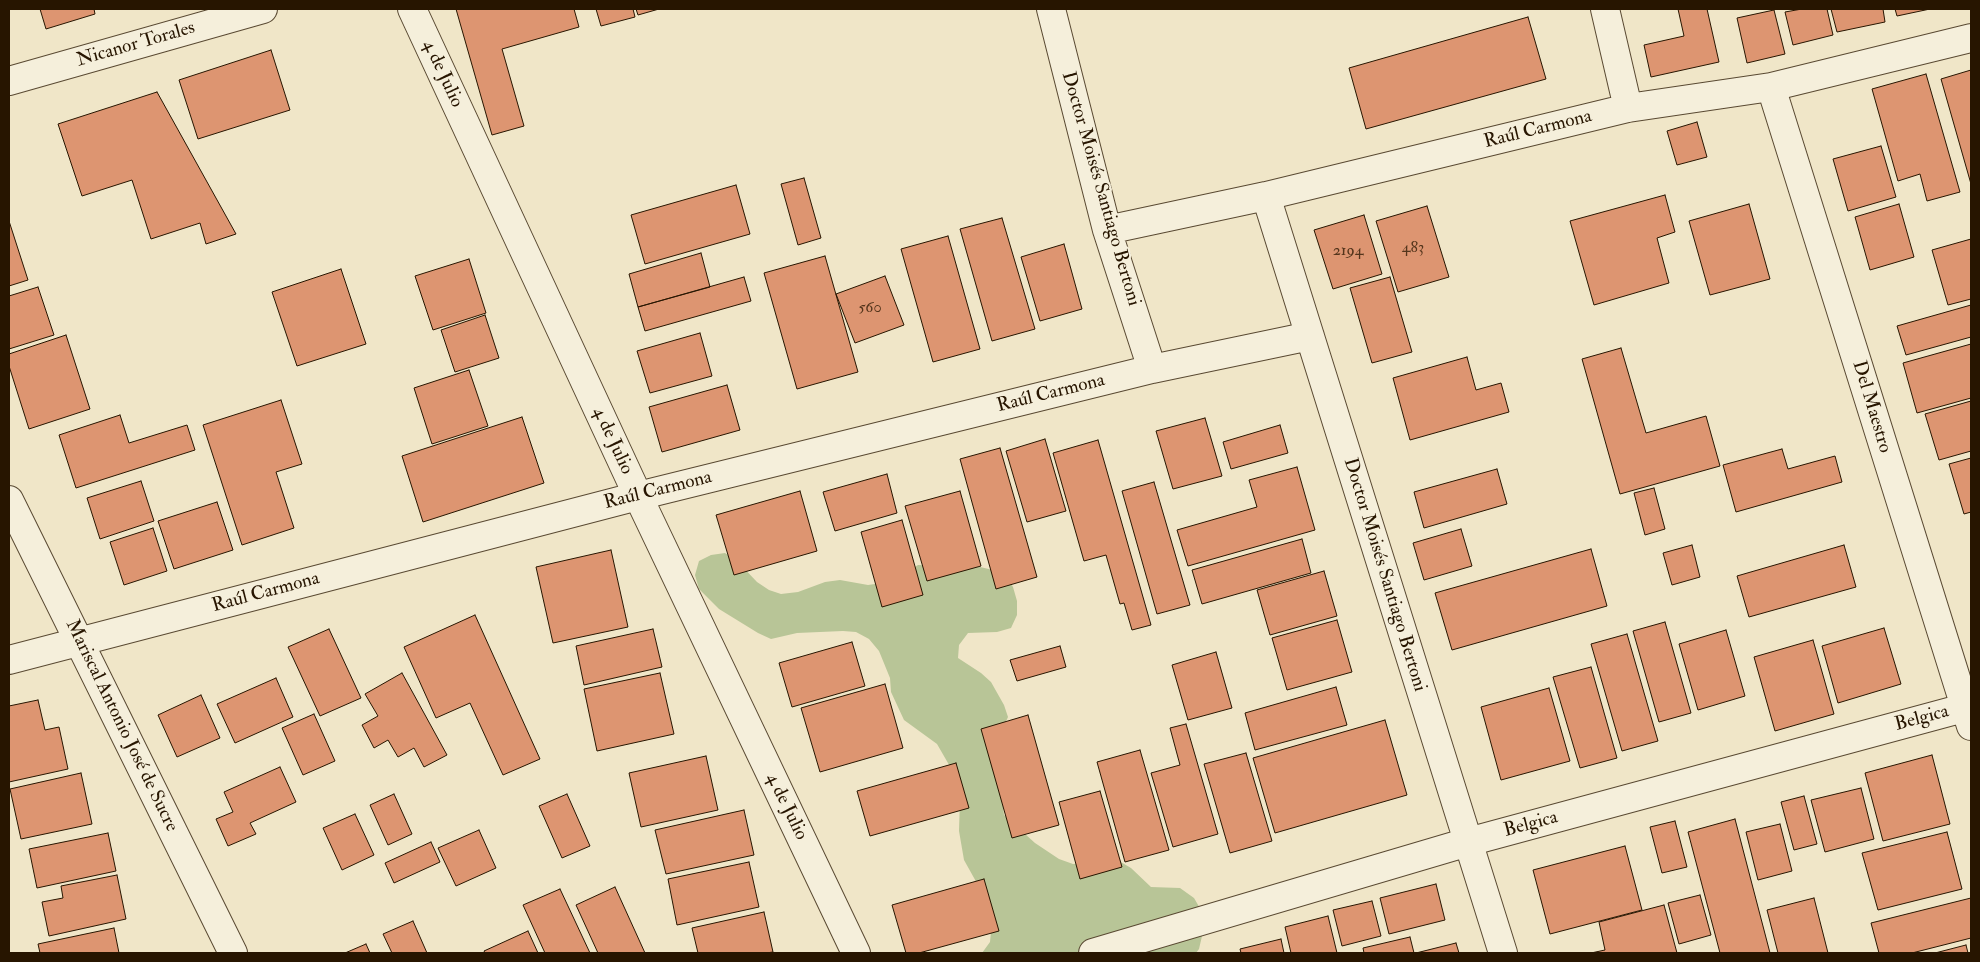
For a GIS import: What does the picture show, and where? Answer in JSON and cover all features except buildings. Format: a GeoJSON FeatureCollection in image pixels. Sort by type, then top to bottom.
{"type":"FeatureCollection","features":[{"type":"Feature","properties":{"kind":"street","name":"Nicanor Torales"},"geometry":{"type":"LineString","coordinates":[[9,80],[263,9]]}},
{"type":"Feature","properties":{"kind":"street","name":"4 de Julio"},"geometry":{"type":"LineString","coordinates":[[412,9],[638,496],[856,953]]}},
{"type":"Feature","properties":{"kind":"street","name":"Doctor Moisés Santiago Bertoni"},"geometry":{"type":"LineString","coordinates":[[1051,9],[1107,230],[1152,369]]}},
{"type":"Feature","properties":{"kind":"street"},"geometry":{"type":"LineString","coordinates":[[1605,9],[1628,108]]}},
{"type":"Feature","properties":{"kind":"street","name":"Raúl Carmona"},"geometry":{"type":"LineString","coordinates":[[1107,230],[1266,196],[1628,108],[1771,87],[1971,38]]}},
{"type":"Feature","properties":{"kind":"street","name":"Del Maestro"},"geometry":{"type":"LineString","coordinates":[[1771,87],[1969,713]]}},
{"type":"Feature","properties":{"kind":"street","name":"Doctor Moisés Santiago Bertoni"},"geometry":{"type":"LineString","coordinates":[[1266,196],[1503,953]]}},
{"type":"Feature","properties":{"kind":"street","name":"Raúl Carmona"},"geometry":{"type":"LineString","coordinates":[[9,660],[638,496],[1152,369],[1310,336]]}},
{"type":"Feature","properties":{"kind":"street","name":"Mariscal Antonio José de Sucre"},"geometry":{"type":"LineString","coordinates":[[9,500],[233,953]]}},
{"type":"Feature","properties":{"kind":"street","name":"Belgica"},"geometry":{"type":"LineString","coordinates":[[1093,953],[1468,842],[1969,713]]}},
{"type":"Feature","properties":{"kind":"green space"},"geometry":{"type":"Polygon","coordinates":[[[725,553],[737,561],[757,582],[769,590],[781,594],[798,592],[825,582],[840,580],[868,585],[882,583],[896,579],[918,565],[980,567],[1006,576],[1013,587],[1017,601],[1017,615],[1011,628],[997,632],[968,633],[959,645],[958,658],[991,682],[1004,705],[1008,717],[1002,730],[997,757],[1004,815],[1035,843],[1059,859],[1073,864],[1119,861],[1131,868],[1151,887],[1180,888],[1194,898],[1201,910],[1205,923],[1199,949],[1196,953],[982,953],[990,942],[993,912],[964,860],[959,831],[960,799],[952,770],[937,744],[904,720],[891,692],[890,678],[879,651],[869,639],[856,632],[797,633],[771,639],[719,609],[699,589],[695,575],[699,561],[711,555],[725,553]]]}}]}
